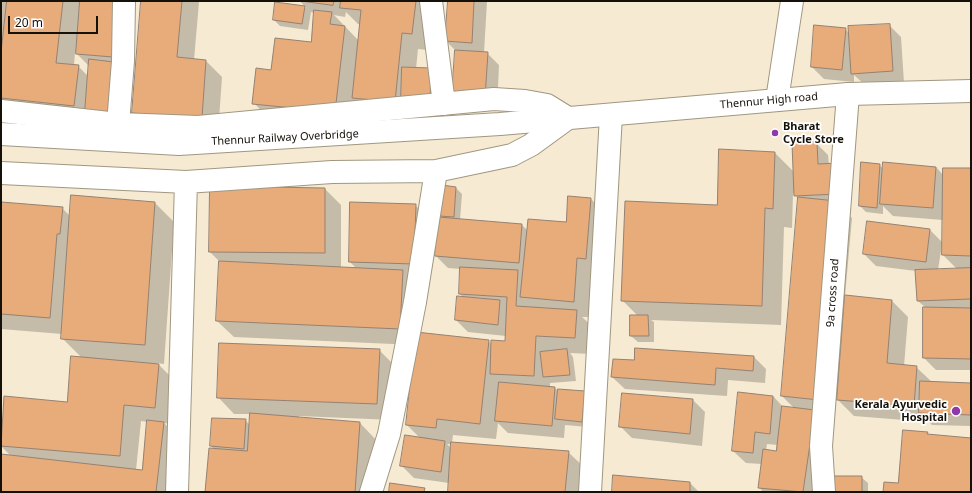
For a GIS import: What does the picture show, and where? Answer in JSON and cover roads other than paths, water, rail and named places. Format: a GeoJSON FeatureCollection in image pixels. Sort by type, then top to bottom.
{"type":"FeatureCollection","features":[{"type":"Feature","properties":{"kind":"street"},"geometry":{"type":"LineString","coordinates":[[118,124],[123,61],[124,1]]}},
{"type":"Feature","properties":{"kind":"street"},"geometry":{"type":"LineString","coordinates":[[431,1],[444,104]]}},
{"type":"Feature","properties":{"kind":"street"},"geometry":{"type":"LineString","coordinates":[[777,100],[792,1]]}},
{"type":"Feature","properties":{"kind":"street","name":"Thennur High road"},"geometry":{"type":"LineString","coordinates":[[568,118],[848,94],[971,90]]}},
{"type":"Feature","properties":{"kind":"street","name":"9a cross road"},"geometry":{"type":"LineString","coordinates":[[824,492],[821,446],[848,94]]}},
{"type":"Feature","properties":{"kind":"street"},"geometry":{"type":"LineString","coordinates":[[1,111],[118,124],[198,127],[494,99],[525,101],[547,105],[568,118],[531,145],[512,155],[436,171],[332,172],[186,182],[1,173]]}},
{"type":"Feature","properties":{"kind":"street"},"geometry":{"type":"LineString","coordinates":[[590,492],[610,115]]}},
{"type":"Feature","properties":{"kind":"street","name":"Thennur Railway Overbridge"},"geometry":{"type":"LineString","coordinates":[[1,134],[179,144],[500,124],[568,118]]}},
{"type":"Feature","properties":{"kind":"street"},"geometry":{"type":"LineString","coordinates":[[371,492],[389,434],[415,302],[436,171]]}},
{"type":"Feature","properties":{"kind":"street"},"geometry":{"type":"LineString","coordinates":[[177,492],[186,182]]}},
{"type":"Feature","properties":{"kind":"place","name":"Bharat Cycle Store"},"geometry":{"type":"Point","coordinates":[775,133]}},
{"type":"Feature","properties":{"kind":"place","name":"Kerala Ayurvedic Hospital"},"geometry":{"type":"Point","coordinates":[956,411]}}]}
